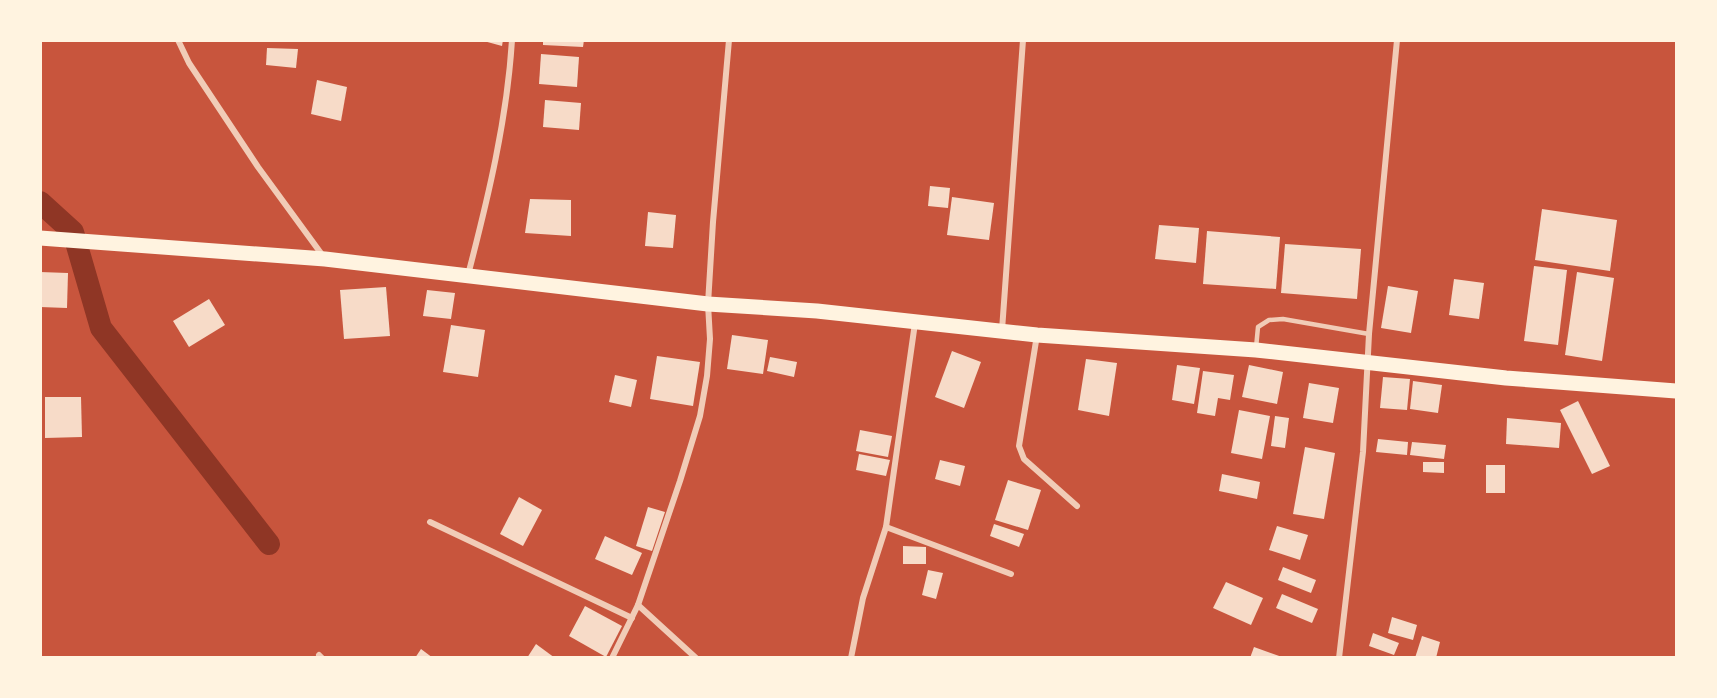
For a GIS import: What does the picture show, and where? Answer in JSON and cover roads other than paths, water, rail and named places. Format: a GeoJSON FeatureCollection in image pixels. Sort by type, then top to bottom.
{"type":"FeatureCollection","features":[{"type":"Feature","properties":{"kind":"main road"},"geometry":{"type":"LineString","coordinates":[[40,238],[325,259],[708,303],[817,311],[1037,335],[1256,350],[1506,378],[1677,391]]}},
{"type":"Feature","properties":{"kind":"street"},"geometry":{"type":"LineString","coordinates":[[178,40],[195,73],[325,259]]}},
{"type":"Feature","properties":{"kind":"street"},"geometry":{"type":"LineString","coordinates":[[467,276],[486,205],[498,144],[510,70],[512,40]]}},
{"type":"Feature","properties":{"kind":"street"},"geometry":{"type":"LineString","coordinates":[[612,657],[638,605],[700,416],[711,339],[708,303],[729,40]]}},
{"type":"Feature","properties":{"kind":"street"},"geometry":{"type":"LineString","coordinates":[[1002,331],[1023,40]]}},
{"type":"Feature","properties":{"kind":"street"},"geometry":{"type":"LineString","coordinates":[[1339,657],[1363,452],[1369,334],[1397,40]]}},
{"type":"Feature","properties":{"kind":"street"},"geometry":{"type":"LineString","coordinates":[[851,657],[862,598],[886,527],[916,322]]}},
{"type":"Feature","properties":{"kind":"street"},"geometry":{"type":"LineString","coordinates":[[1037,335],[1019,446],[1020,453],[1077,506]]}},
{"type":"Feature","properties":{"kind":"street"},"geometry":{"type":"LineString","coordinates":[[430,522],[632,618]]}},
{"type":"Feature","properties":{"kind":"street"},"geometry":{"type":"LineString","coordinates":[[886,527],[1011,574]]}},
{"type":"Feature","properties":{"kind":"street"},"geometry":{"type":"LineString","coordinates":[[638,605],[696,657]]}},
{"type":"Feature","properties":{"kind":"lane"},"geometry":{"type":"LineString","coordinates":[[1256,350],[1258,327],[1269,320],[1283,319],[1369,334]]}},
{"type":"Feature","properties":{"kind":"waterway"},"geometry":{"type":"LineString","coordinates":[[40,202],[73,232],[101,328],[269,544]]}}]}
